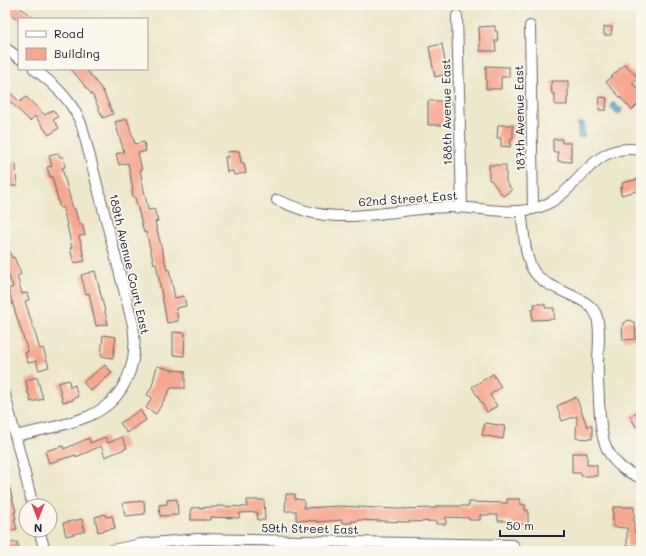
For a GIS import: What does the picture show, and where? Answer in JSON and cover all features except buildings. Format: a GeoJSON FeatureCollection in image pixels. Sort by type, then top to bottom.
{"type":"FeatureCollection","features":[{"type":"Feature","properties":{"kind":"street","name":"188th Avenue East"},"geometry":{"type":"LineString","coordinates":[[457,16],[462,207]]}},
{"type":"Feature","properties":{"kind":"street","name":"187th Avenue East"},"geometry":{"type":"LineString","coordinates":[[530,26],[533,208]]}},
{"type":"Feature","properties":{"kind":"street"},"geometry":{"type":"LineString","coordinates":[[5,48],[18,57]]}},
{"type":"Feature","properties":{"kind":"street","name":"189th Avenue Court East"},"geometry":{"type":"LineString","coordinates":[[15,436],[76,421],[101,409],[116,396],[124,384],[132,365],[135,352],[133,325],[82,126],[75,110],[65,96],[54,84],[35,70]]}},
{"type":"Feature","properties":{"kind":"street","name":"62nd Street East"},"geometry":{"type":"LineString","coordinates":[[277,200],[306,212],[327,215],[364,215],[429,208],[462,207],[495,211],[521,211],[549,203],[557,198],[592,164],[605,154],[618,149],[641,150]]}},
{"type":"Feature","properties":{"kind":"street"},"geometry":{"type":"LineString","coordinates":[[521,211],[526,248],[534,273],[544,282],[590,305],[597,316],[599,328],[598,364],[601,434],[609,454],[622,469],[641,478]]}},
{"type":"Feature","properties":{"kind":"street"},"geometry":{"type":"LineString","coordinates":[[5,395],[31,498]]}},
{"type":"Feature","properties":{"kind":"street"},"geometry":{"type":"LineString","coordinates":[[42,538],[45,551]]}},
{"type":"Feature","properties":{"kind":"street","name":"59th Street East"},"geometry":{"type":"LineString","coordinates":[[108,551],[141,544],[198,539],[463,548],[513,545]]}},
{"type":"Feature","properties":{"kind":"water"},"geometry":{"type":"Polygon","coordinates":[[[612,103],[622,109],[621,113],[616,114],[611,107],[612,103]]]}},
{"type":"Feature","properties":{"kind":"water"},"geometry":{"type":"Polygon","coordinates":[[[578,123],[584,123],[584,137],[578,137],[578,123]]]}}]}
